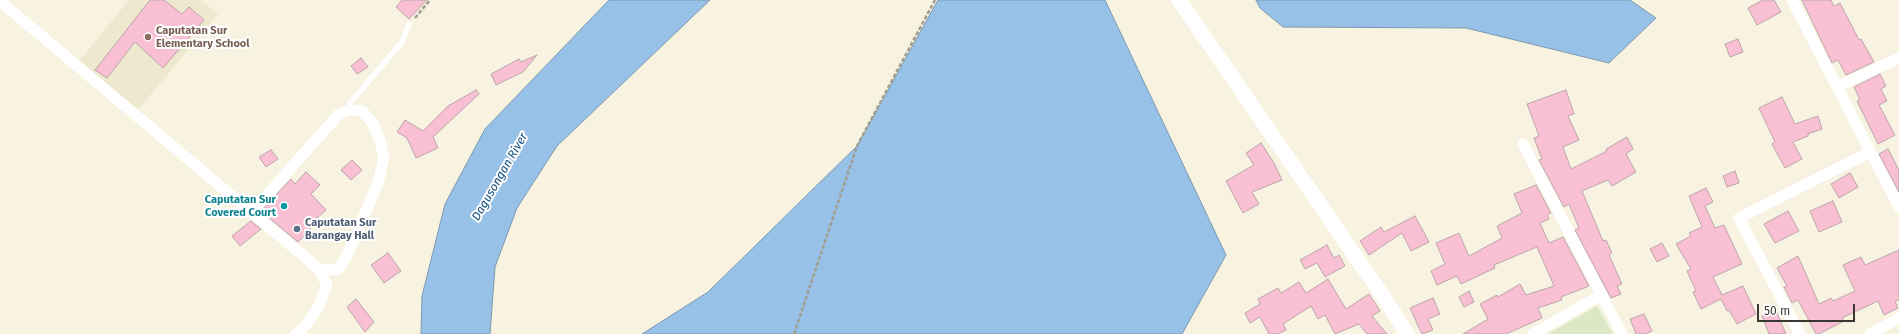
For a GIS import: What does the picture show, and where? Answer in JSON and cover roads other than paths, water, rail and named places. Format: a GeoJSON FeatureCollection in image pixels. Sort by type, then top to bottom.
{"type":"FeatureCollection","features":[{"type":"Feature","properties":{"kind":"main road"},"geometry":{"type":"LineString","coordinates":[[1179,0],[1378,289],[1407,334]]}},
{"type":"Feature","properties":{"kind":"street"},"geometry":{"type":"LineString","coordinates":[[1792,0],[1899,207]]}},
{"type":"Feature","properties":{"kind":"street"},"geometry":{"type":"LineString","coordinates":[[0,1],[249,212],[319,269],[328,286]]}},
{"type":"Feature","properties":{"kind":"street"},"geometry":{"type":"LineString","coordinates":[[1837,87],[1899,58]]}},
{"type":"Feature","properties":{"kind":"street"},"geometry":{"type":"LineString","coordinates":[[249,212],[259,204],[339,114],[349,110],[362,111],[372,122],[380,141],[384,158],[378,184],[347,256],[328,286],[318,308],[301,331],[296,334]]}},
{"type":"Feature","properties":{"kind":"street"},"geometry":{"type":"LineString","coordinates":[[1523,144],[1622,334]]}},
{"type":"Feature","properties":{"kind":"street"},"geometry":{"type":"LineString","coordinates":[[1800,334],[1739,218],[1870,152]]}},
{"type":"Feature","properties":{"kind":"street"},"geometry":{"type":"LineString","coordinates":[[319,269],[337,270]]}},
{"type":"Feature","properties":{"kind":"street"},"geometry":{"type":"LineString","coordinates":[[1533,334],[1602,295]]}},
{"type":"Feature","properties":{"kind":"street"},"geometry":{"type":"LineString","coordinates":[[1870,334],[1899,318]]}},
{"type":"Feature","properties":{"kind":"lane"},"geometry":{"type":"LineString","coordinates":[[349,110],[350,103],[402,42],[409,24]]}},
{"type":"Feature","properties":{"kind":"water","name":"Dagusongan River"},"geometry":{"type":"Polygon","coordinates":[[[609,0],[710,0],[557,146],[517,208],[495,267],[490,334],[421,334],[422,296],[445,204],[485,129],[609,0]]]}},
{"type":"Feature","properties":{"kind":"water"},"geometry":{"type":"Polygon","coordinates":[[[938,0],[1105,0],[1226,255],[1182,334],[642,334],[708,292],[857,146],[938,0]]]}},
{"type":"Feature","properties":{"kind":"water"},"geometry":{"type":"Polygon","coordinates":[[[1256,0],[1630,0],[1656,18],[1609,63],[1466,28],[1283,27],[1260,8],[1256,0]]]}},
{"type":"Feature","properties":{"kind":"place","name":"Caputatan Sur Elementary School"},"geometry":{"type":"Point","coordinates":[148,37]}},
{"type":"Feature","properties":{"kind":"place","name":"Caputatan Sur Covered Court"},"geometry":{"type":"Point","coordinates":[284,206]}},
{"type":"Feature","properties":{"kind":"place","name":"Caputatan Sur Barangay Hall"},"geometry":{"type":"Point","coordinates":[297,229]}}]}
